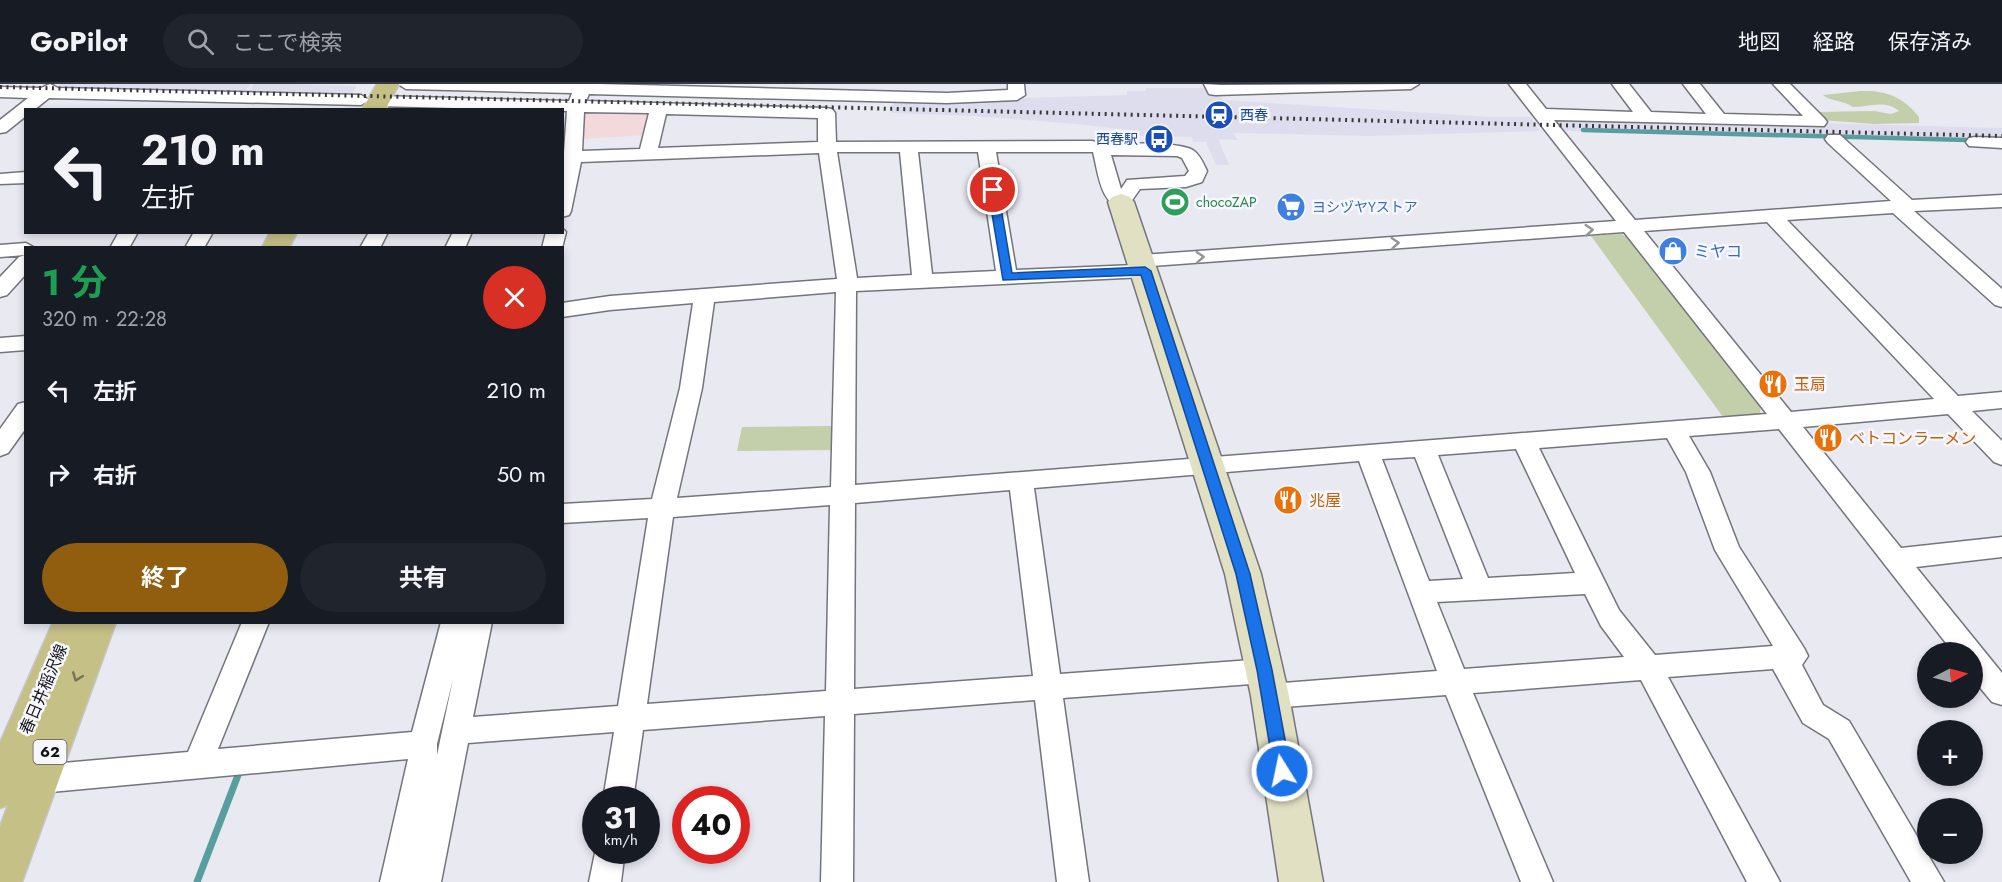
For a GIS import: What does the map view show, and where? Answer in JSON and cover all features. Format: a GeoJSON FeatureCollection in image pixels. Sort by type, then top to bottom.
{"type":"FeatureCollection","features":[{"type":"Feature","properties":{"kind":"main road","name":"春日井稲沢線"},"geometry":{"type":"LineString","coordinates":[[0,882],[11,783],[71,624]]}},
{"type":"Feature","properties":{"kind":"main road","name":"春日井稲沢線"},"geometry":{"type":"LineString","coordinates":[[11,783],[97,624]]}},
{"type":"Feature","properties":{"kind":"street"},"geometry":{"type":"LineString","coordinates":[[406,84],[737,101],[826,113],[827,147],[847,285],[837,882]]}},
{"type":"Feature","properties":{"kind":"street"},"geometry":{"type":"LineString","coordinates":[[0,92],[51,88],[110,94],[177,95],[239,103],[302,104],[371,98],[450,106],[525,107],[582,93],[659,108],[737,101],[826,89],[1017,95],[1016,84]]}},
{"type":"Feature","properties":{"kind":"street"},"geometry":{"type":"LineString","coordinates":[[1212,84],[1215,90],[1411,84]]}},
{"type":"Feature","properties":{"kind":"street"},"geometry":{"type":"LineString","coordinates":[[1517,84],[1961,642]]}},
{"type":"Feature","properties":{"kind":"street"},"geometry":{"type":"LineString","coordinates":[[1620,84],[1646,117]]}},
{"type":"Feature","properties":{"kind":"street"},"geometry":{"type":"LineString","coordinates":[[1692,84],[1719,119]]}},
{"type":"Feature","properties":{"kind":"street"},"geometry":{"type":"LineString","coordinates":[[1540,114],[1818,122],[1781,84]]}},
{"type":"Feature","properties":{"kind":"street"},"geometry":{"type":"LineString","coordinates":[[26,108],[51,88]]}},
{"type":"Feature","properties":{"kind":"street"},"geometry":{"type":"LineString","coordinates":[[564,193],[568,157],[582,93]]}},
{"type":"Feature","properties":{"kind":"street"},"geometry":{"type":"LineString","coordinates":[[99,108],[110,94]]}},
{"type":"Feature","properties":{"kind":"street"},"geometry":{"type":"LineString","coordinates":[[167,108],[177,95]]}},
{"type":"Feature","properties":{"kind":"street"},"geometry":{"type":"LineString","coordinates":[[728,150],[737,101]]}},
{"type":"Feature","properties":{"kind":"street"},"geometry":{"type":"LineString","coordinates":[[648,153],[659,108]]}},
{"type":"Feature","properties":{"kind":"street"},"geometry":{"type":"LineString","coordinates":[[0,111],[24,109]]}},
{"type":"Feature","properties":{"kind":"street"},"geometry":{"type":"LineString","coordinates":[[0,128],[24,110]]}},
{"type":"Feature","properties":{"kind":"street"},"geometry":{"type":"LineString","coordinates":[[1834,139],[2002,300]]}},
{"type":"Feature","properties":{"kind":"street"},"geometry":{"type":"LineString","coordinates":[[1975,142],[2002,142]]}},
{"type":"Feature","properties":{"kind":"street"},"geometry":{"type":"LineString","coordinates":[[908,146],[923,281]]}},
{"type":"Feature","properties":{"kind":"street"},"geometry":{"type":"LineString","coordinates":[[986,146],[1007,277]]}},
{"type":"Feature","properties":{"kind":"street"},"geometry":{"type":"LineString","coordinates":[[568,157],[827,147],[1092,146],[1101,149],[1180,151],[1189,155],[1198,171],[1196,178],[1186,181],[1122,189]]}},
{"type":"Feature","properties":{"kind":"street"},"geometry":{"type":"LineString","coordinates":[[1101,149],[1122,189],[1143,266],[1243,574],[1267,683],[1301,882]]}},
{"type":"Feature","properties":{"kind":"street"},"geometry":{"type":"LineString","coordinates":[[0,179],[24,177]]}},
{"type":"Feature","properties":{"kind":"street"},"geometry":{"type":"LineString","coordinates":[[564,310],[610,303],[847,285],[1007,277],[1772,216],[2002,201]]}},
{"type":"Feature","properties":{"kind":"street"},"geometry":{"type":"LineString","coordinates":[[1772,216],[2002,456]]}},
{"type":"Feature","properties":{"kind":"street"},"geometry":{"type":"LineString","coordinates":[[29,246],[38,234]]}},
{"type":"Feature","properties":{"kind":"street"},"geometry":{"type":"LineString","coordinates":[[0,251],[24,248]]}},
{"type":"Feature","properties":{"kind":"street"},"geometry":{"type":"LineString","coordinates":[[0,290],[24,263]]}},
{"type":"Feature","properties":{"kind":"street"},"geometry":{"type":"LineString","coordinates":[[620,786],[662,508],[691,388],[704,296]]}},
{"type":"Feature","properties":{"kind":"street"},"geometry":{"type":"LineString","coordinates":[[0,345],[24,343]]}},
{"type":"Feature","properties":{"kind":"street"},"geometry":{"type":"LineString","coordinates":[[564,514],[843,495],[1366,452],[1784,422],[2002,400]]}},
{"type":"Feature","properties":{"kind":"street"},"geometry":{"type":"LineString","coordinates":[[0,447],[24,413]]}},
{"type":"Feature","properties":{"kind":"street"},"geometry":{"type":"LineString","coordinates":[[455,731],[1048,687],[1455,682],[1794,656],[1728,550],[1698,472],[1674,430]]}},
{"type":"Feature","properties":{"kind":"street"},"geometry":{"type":"LineString","coordinates":[[1524,441],[1610,618],[1648,667],[1764,882]]}},
{"type":"Feature","properties":{"kind":"street"},"geometry":{"type":"LineString","coordinates":[[1423,448],[1480,589]]}},
{"type":"Feature","properties":{"kind":"street"},"geometry":{"type":"LineString","coordinates":[[1366,452],[1419,592],[1537,882]]}},
{"type":"Feature","properties":{"kind":"street"},"geometry":{"type":"LineString","coordinates":[[1021,480],[1073,882]]}},
{"type":"Feature","properties":{"kind":"street"},"geometry":{"type":"LineString","coordinates":[[1894,559],[2002,548]]}},
{"type":"Feature","properties":{"kind":"street"},"geometry":{"type":"LineString","coordinates":[[1419,592],[1592,583]]}},
{"type":"Feature","properties":{"kind":"street"},"geometry":{"type":"LineString","coordinates":[[197,765],[255,624]]}},
{"type":"Feature","properties":{"kind":"street"},"geometry":{"type":"LineString","coordinates":[[396,882],[422,760],[423,744],[453,624]]}},
{"type":"Feature","properties":{"kind":"street"},"geometry":{"type":"LineString","coordinates":[[425,882],[479,624]]}},
{"type":"Feature","properties":{"kind":"street"},"geometry":{"type":"LineString","coordinates":[[1780,657],[1790,670],[1813,714],[1839,730],[1928,882]]}},
{"type":"Feature","properties":{"kind":"street"},"geometry":{"type":"LineString","coordinates":[[1983,670],[2002,693]]}},
{"type":"Feature","properties":{"kind":"street"},"geometry":{"type":"LineString","coordinates":[[11,783],[423,744]]}},
{"type":"Feature","properties":{"kind":"street"},"geometry":{"type":"LineString","coordinates":[[605,882],[608,864]]}},
{"type":"Feature","properties":{"kind":"shaded area"},"geometry":{"type":"Polygon","coordinates":[[[60,84],[251,84],[242,95],[51,91],[60,84]]]}},
{"type":"Feature","properties":{"kind":"shaded area"},"geometry":{"type":"Polygon","coordinates":[[[254,84],[357,86],[349,98],[245,95],[254,84]]]}},
{"type":"Feature","properties":{"kind":"shaded area"},"geometry":{"type":"Polygon","coordinates":[[[1146,88],[1209,88],[1223,100],[1493,117],[1531,117],[1540,131],[1369,136],[1233,133],[1238,140],[1218,139],[1229,165],[1216,165],[1206,142],[1193,142],[1192,137],[1131,136],[1130,130],[1076,124],[975,116],[891,113],[894,102],[1127,95],[1127,91],[1146,91],[1146,88]]]}},
{"type":"Feature","properties":{"kind":"shaded area"},"geometry":{"type":"Polygon","coordinates":[[[585,108],[654,110],[647,135],[584,139],[585,108]]]}},
{"type":"Feature","properties":{"kind":"shaded area"},"geometry":{"type":"Polygon","coordinates":[[[1554,116],[2002,128],[2002,140],[1565,131],[1554,116]]]}},
{"type":"Feature","properties":{"kind":"green space"},"geometry":{"type":"Polygon","coordinates":[[[1861,91],[1893,96],[1913,110],[1919,117],[1919,123],[1874,124],[1821,120],[1817,112],[1874,111],[1891,114],[1899,111],[1883,104],[1853,107],[1823,95],[1861,91]]]}},
{"type":"Feature","properties":{"kind":"green space"},"geometry":{"type":"Polygon","coordinates":[[[1621,234],[1634,240],[1761,405],[1760,414],[1723,417],[1591,236],[1621,234]]]}},
{"type":"Feature","properties":{"kind":"green space"},"geometry":{"type":"Polygon","coordinates":[[[834,426],[835,450],[737,451],[742,427],[834,426]]]}},
{"type":"Feature","properties":{"kind":"waterway"},"geometry":{"type":"LineString","coordinates":[[1583,130],[1967,140]]}},
{"type":"Feature","properties":{"kind":"waterway"},"geometry":{"type":"LineString","coordinates":[[197,882],[240,770]]}},
{"type":"Feature","properties":{"kind":"railway"},"geometry":{"type":"LineString","coordinates":[[0,87],[2002,136]]}},
{"type":"Feature","properties":{"kind":"place","name":"西春"},"geometry":{"type":"Point","coordinates":[1219,115]}},
{"type":"Feature","properties":{"kind":"place","name":"西春駅"},"geometry":{"type":"Point","coordinates":[1159,139]}},
{"type":"Feature","properties":{"kind":"place","name":"chocoZAP"},"geometry":{"type":"Point","coordinates":[1175,202]}},
{"type":"Feature","properties":{"kind":"place","name":"ヨシヅヤYストア"},"geometry":{"type":"Point","coordinates":[1291,207]}},
{"type":"Feature","properties":{"kind":"place","name":"ミヤコ"},"geometry":{"type":"Point","coordinates":[1673,251]}},
{"type":"Feature","properties":{"kind":"place","name":"玉扇"},"geometry":{"type":"Point","coordinates":[1773,384]}},
{"type":"Feature","properties":{"kind":"place","name":"ベトコンラーメン"},"geometry":{"type":"Point","coordinates":[1828,438]}},
{"type":"Feature","properties":{"kind":"place","name":"兆屋"},"geometry":{"type":"Point","coordinates":[1288,500]}},
{"type":"Feature","properties":{"kind":"route"},"geometry":{"type":"LineString","coordinates":[[993,190],[1007,277],[1145,271],[1243,574],[1265,670],[1282,771]]}}]}
